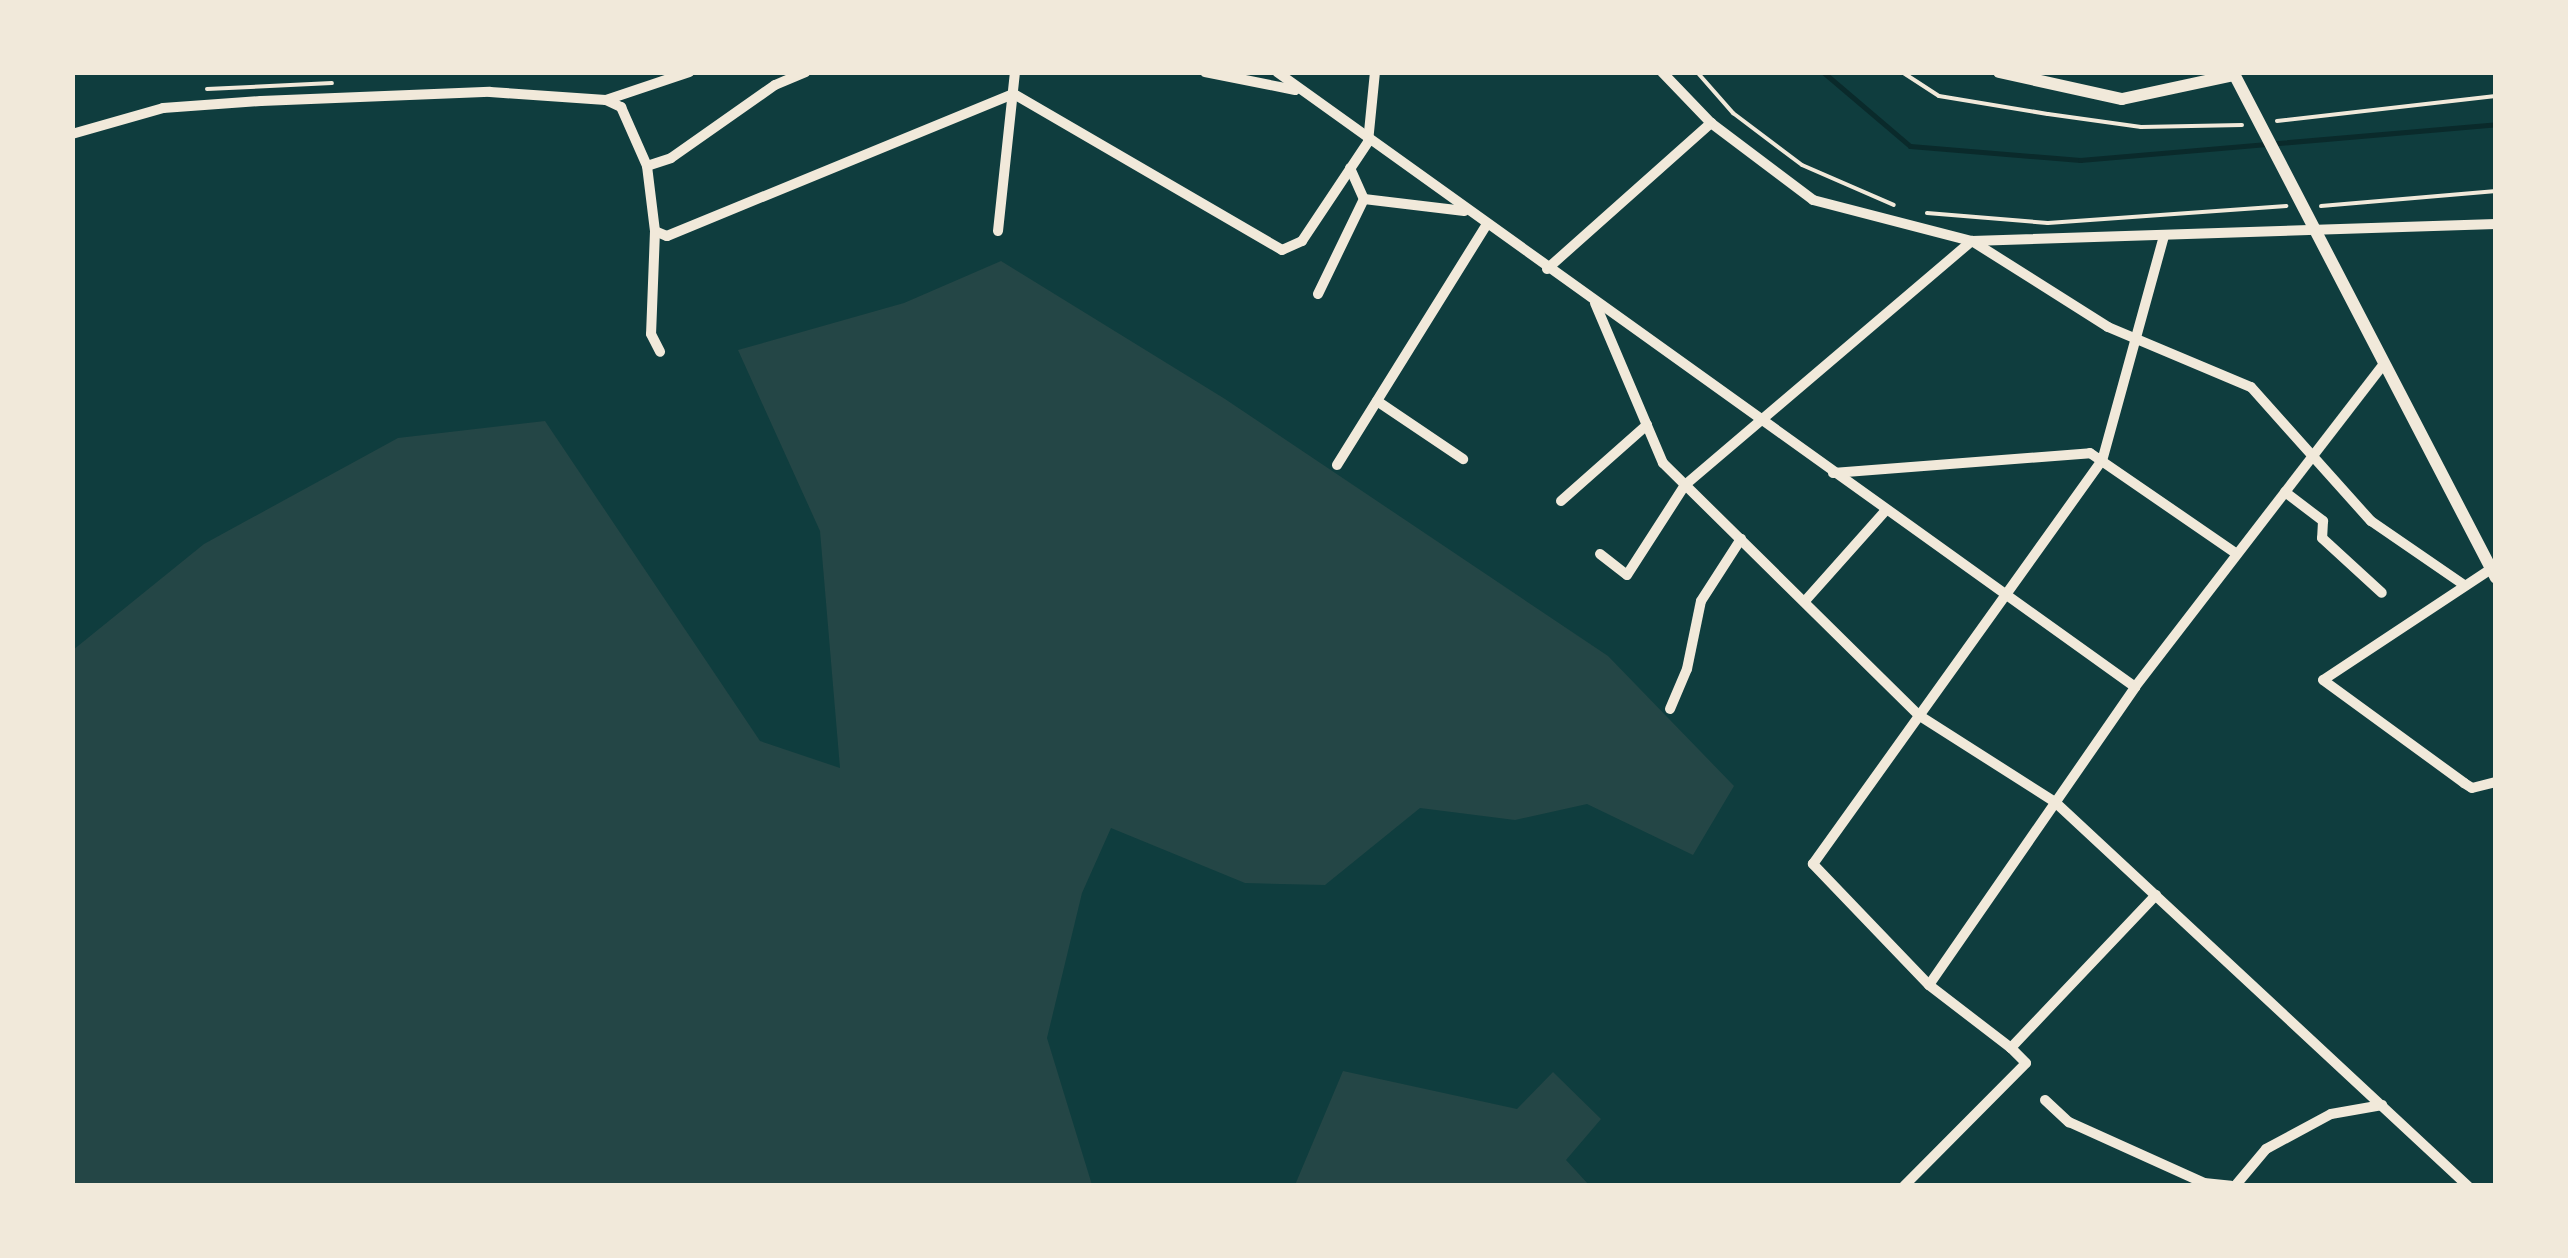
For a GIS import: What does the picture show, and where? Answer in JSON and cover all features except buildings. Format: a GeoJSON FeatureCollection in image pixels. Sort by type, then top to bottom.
{"type":"FeatureCollection","features":[{"type":"Feature","properties":{"kind":"street"},"geometry":{"type":"LineString","coordinates":[[606,100],[689,72]]}},
{"type":"Feature","properties":{"kind":"street"},"geometry":{"type":"LineString","coordinates":[[647,166],[672,158],[775,85],[806,72]]}},
{"type":"Feature","properties":{"kind":"street"},"geometry":{"type":"LineString","coordinates":[[998,231],[1015,72]]}},
{"type":"Feature","properties":{"kind":"street"},"geometry":{"type":"LineString","coordinates":[[1206,72],[1291,82]]}},
{"type":"Feature","properties":{"kind":"street"},"geometry":{"type":"LineString","coordinates":[[1277,72],[1368,142],[2134,688]]}},
{"type":"Feature","properties":{"kind":"street"},"geometry":{"type":"LineString","coordinates":[[1014,94],[1282,250],[1302,241],[1368,142],[1376,72]]}},
{"type":"Feature","properties":{"kind":"street"},"geometry":{"type":"LineString","coordinates":[[1662,72],[1711,123],[1813,200],[1972,241],[2496,224]]}},
{"type":"Feature","properties":{"kind":"street"},"geometry":{"type":"LineString","coordinates":[[2000,72],[2122,99],[2233,74],[2254,107],[2493,574],[2464,585],[2323,680],[2472,788],[2496,782]]}},
{"type":"Feature","properties":{"kind":"street"},"geometry":{"type":"LineString","coordinates":[[72,134],[163,108],[222,104],[490,92],[606,100],[621,107],[647,166],[655,231],[651,334],[660,352]]}},
{"type":"Feature","properties":{"kind":"street"},"geometry":{"type":"LineString","coordinates":[[655,231],[667,236],[1014,94]]}},
{"type":"Feature","properties":{"kind":"street"},"geometry":{"type":"LineString","coordinates":[[1547,269],[1711,123]]}},
{"type":"Feature","properties":{"kind":"street"},"geometry":{"type":"LineString","coordinates":[[1350,168],[1364,199]]}},
{"type":"Feature","properties":{"kind":"street"},"geometry":{"type":"LineString","coordinates":[[1364,199],[1465,211]]}},
{"type":"Feature","properties":{"kind":"street"},"geometry":{"type":"LineString","coordinates":[[1318,294],[1364,199]]}},
{"type":"Feature","properties":{"kind":"street"},"geometry":{"type":"LineString","coordinates":[[1337,465],[1486,226]]}},
{"type":"Feature","properties":{"kind":"street"},"geometry":{"type":"LineString","coordinates":[[1904,1186],[2026,1063],[1929,984],[1814,864],[2102,461],[2131,337],[2164,236]]}},
{"type":"Feature","properties":{"kind":"street"},"geometry":{"type":"LineString","coordinates":[[1972,241],[2131,337],[2250,387],[2371,521],[2464,585]]}},
{"type":"Feature","properties":{"kind":"street"},"geometry":{"type":"LineString","coordinates":[[1600,554],[1628,575],[1686,485],[1972,241]]}},
{"type":"Feature","properties":{"kind":"street"},"geometry":{"type":"LineString","coordinates":[[1595,304],[1663,464],[1920,716],[2055,802],[2468,1186]]}},
{"type":"Feature","properties":{"kind":"street"},"geometry":{"type":"LineString","coordinates":[[1929,984],[2134,688],[2384,364]]}},
{"type":"Feature","properties":{"kind":"street"},"geometry":{"type":"LineString","coordinates":[[1377,401],[1464,459]]}},
{"type":"Feature","properties":{"kind":"street"},"geometry":{"type":"LineString","coordinates":[[1561,501],[1647,425]]}},
{"type":"Feature","properties":{"kind":"street"},"geometry":{"type":"LineString","coordinates":[[1833,473],[2090,453],[2238,554]]}},
{"type":"Feature","properties":{"kind":"street"},"geometry":{"type":"LineString","coordinates":[[2285,492],[2323,521],[2322,538],[2382,593]]}},
{"type":"Feature","properties":{"kind":"street"},"geometry":{"type":"LineString","coordinates":[[1804,601],[1886,510]]}},
{"type":"Feature","properties":{"kind":"street"},"geometry":{"type":"LineString","coordinates":[[1670,708],[1687,669],[1701,602],[1742,539]]}},
{"type":"Feature","properties":{"kind":"street"},"geometry":{"type":"LineString","coordinates":[[2011,1048],[2156,895]]}},
{"type":"Feature","properties":{"kind":"street"},"geometry":{"type":"LineString","coordinates":[[2045,1100],[2069,1122],[2202,1184],[2233,1186],[2266,1148],[2331,1114],[2382,1105]]}},
{"type":"Feature","properties":{"kind":"path"},"geometry":{"type":"LineString","coordinates":[[1697,72],[1733,113],[1802,165],[1833,184],[1911,211],[2048,223],[2294,206]]}},
{"type":"Feature","properties":{"kind":"path"},"geometry":{"type":"LineString","coordinates":[[1902,72],[1939,96],[2048,114],[2142,126],[2247,124]]}},
{"type":"Feature","properties":{"kind":"path"},"geometry":{"type":"LineString","coordinates":[[2266,122],[2496,96]]}},
{"type":"Feature","properties":{"kind":"path"},"geometry":{"type":"LineString","coordinates":[[2314,206],[2496,191]]}},
{"type":"Feature","properties":{"kind":"shaded area"},"geometry":{"type":"Polygon","coordinates":[[[1001,261],[1225,399],[1608,656],[1734,786],[1693,855],[1587,804],[1515,820],[1420,808],[1325,885],[1245,883],[1111,828],[1082,893],[1047,1038],[1092,1185],[73,1185],[73,650],[204,544],[398,438],[545,421],[760,741],[840,768],[820,531],[738,350],[904,303],[1001,261]]]}},
{"type":"Feature","properties":{"kind":"shaded area"},"geometry":{"type":"Polygon","coordinates":[[[1343,1071],[1517,1109],[1553,1072],[1601,1119],[1566,1160],[1589,1185],[1295,1185],[1343,1071]]]}},
{"type":"Feature","properties":{"kind":"waterway"},"geometry":{"type":"LineString","coordinates":[[1823,72],[1910,146],[2080,160],[2496,124]]}}]}
